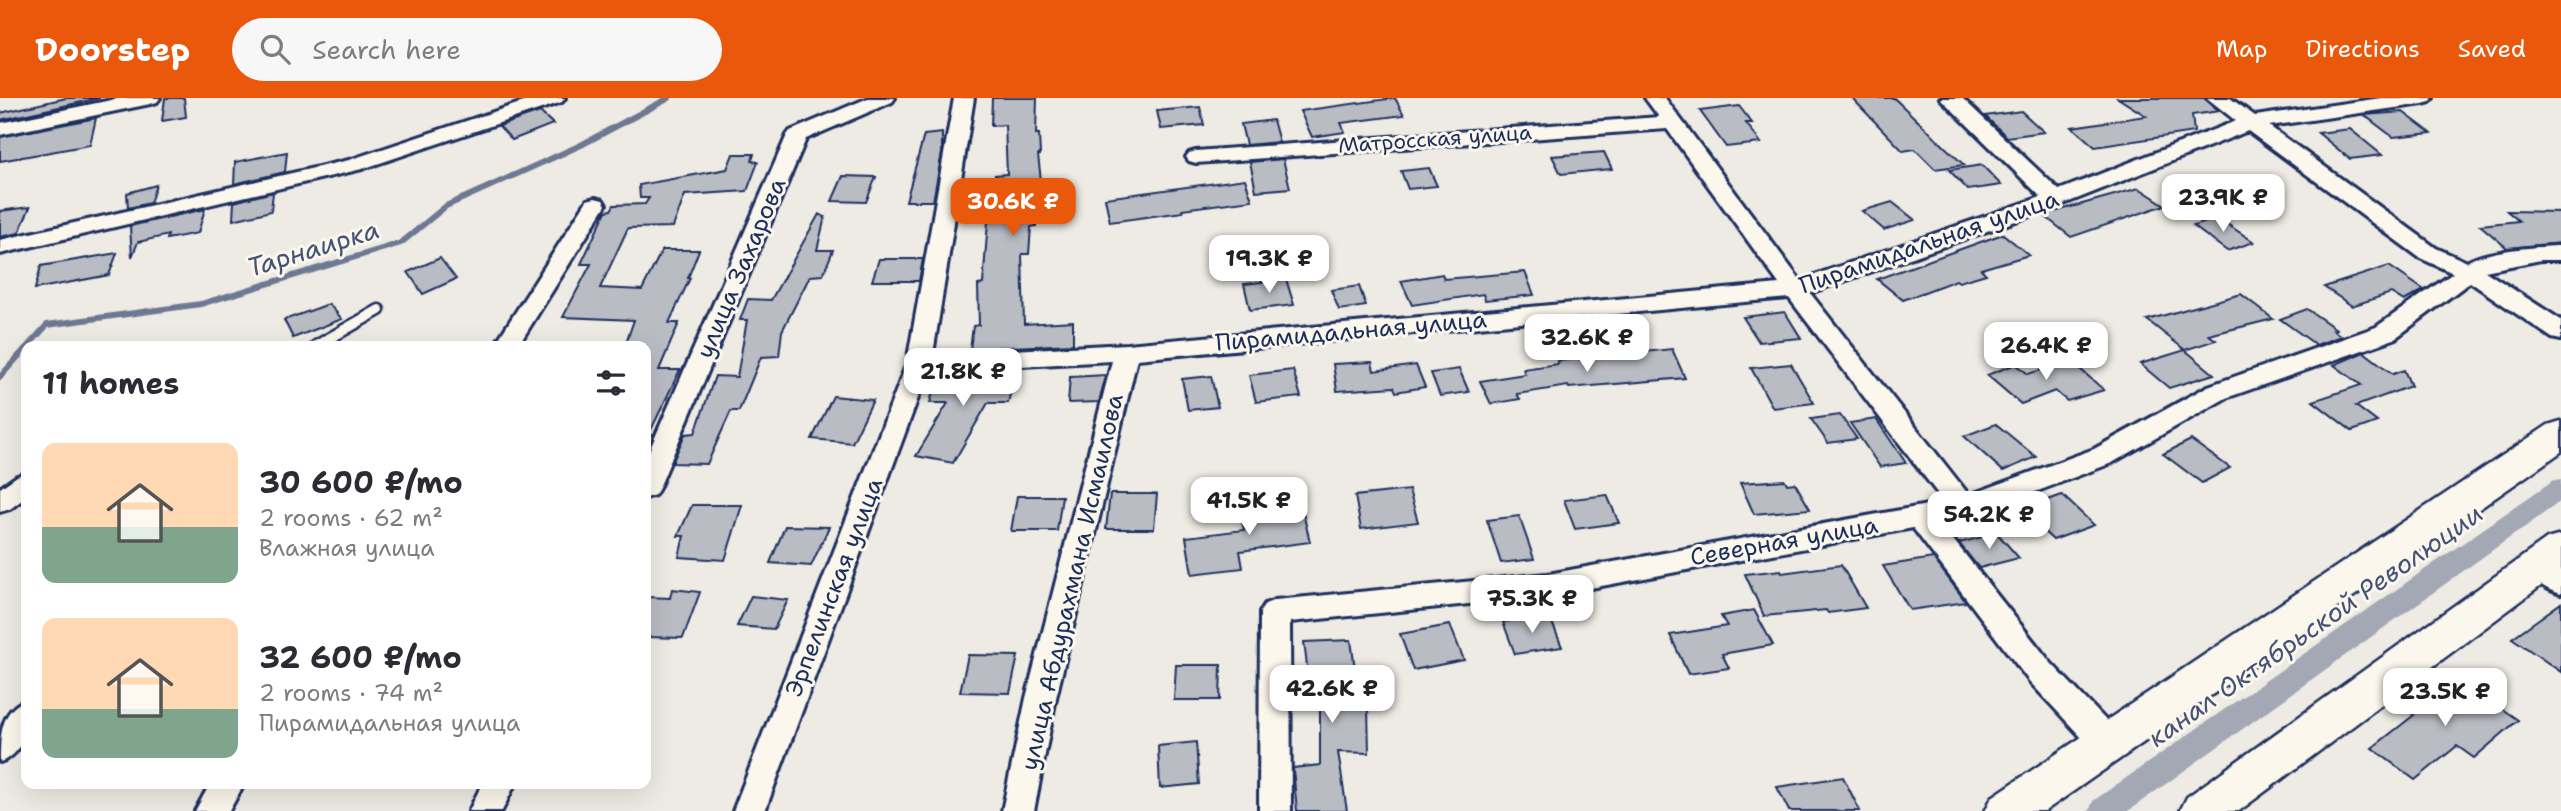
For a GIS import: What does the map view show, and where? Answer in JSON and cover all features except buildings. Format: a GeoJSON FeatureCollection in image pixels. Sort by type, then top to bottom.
{"type":"FeatureCollection","features":[{"type":"Feature","properties":{"kind":"main road"},"geometry":{"type":"LineString","coordinates":[[2008,811],[2561,434]]}},
{"type":"Feature","properties":{"kind":"main road"},"geometry":{"type":"LineString","coordinates":[[2203,811],[2553,566]]}},
{"type":"Feature","properties":{"kind":"street"},"geometry":{"type":"LineString","coordinates":[[0,129],[150,98]]}},
{"type":"Feature","properties":{"kind":"street"},"geometry":{"type":"LineString","coordinates":[[0,247],[355,165],[555,98]]}},
{"type":"Feature","properties":{"kind":"street","name":"улица Захарова"},"geometry":{"type":"LineString","coordinates":[[651,476],[797,135],[886,98]]}},
{"type":"Feature","properties":{"kind":"street"},"geometry":{"type":"LineString","coordinates":[[919,363],[964,98]]}},
{"type":"Feature","properties":{"kind":"street"},"geometry":{"type":"LineString","coordinates":[[1655,98],[1795,290],[1964,508]]}},
{"type":"Feature","properties":{"kind":"street"},"geometry":{"type":"LineString","coordinates":[[1950,98],[2056,199]]}},
{"type":"Feature","properties":{"kind":"street"},"geometry":{"type":"LineString","coordinates":[[2217,98],[2428,253],[2470,272],[2515,299],[2561,332]]}},
{"type":"Feature","properties":{"kind":"street","name":"Пирамидальная улица"},"geometry":{"type":"LineString","coordinates":[[919,363],[1127,352],[1795,290],[2056,199],[2249,123],[2423,98]]}},
{"type":"Feature","properties":{"kind":"street","name":"Матросская улица"},"geometry":{"type":"LineString","coordinates":[[1196,157],[1673,122]]}},
{"type":"Feature","properties":{"kind":"street"},"geometry":{"type":"LineString","coordinates":[[509,341],[595,205]]}},
{"type":"Feature","properties":{"kind":"street","name":"Северная улица"},"geometry":{"type":"LineString","coordinates":[[1275,811],[1275,612],[1548,585],[1964,508],[2103,456],[2217,392],[2385,333],[2480,264],[2541,253],[2561,253]]}},
{"type":"Feature","properties":{"kind":"street","name":"улица Абдурахмана Исмаилова"},"geometry":{"type":"LineString","coordinates":[[1018,811],[1041,698],[1127,352]]}},
{"type":"Feature","properties":{"kind":"street","name":"Эрпелинская улица"},"geometry":{"type":"LineString","coordinates":[[749,811],[919,363]]}},
{"type":"Feature","properties":{"kind":"street"},"geometry":{"type":"LineString","coordinates":[[0,502],[21,487]]}},
{"type":"Feature","properties":{"kind":"street"},"geometry":{"type":"LineString","coordinates":[[1920,516],[2040,672],[2108,744]]}},
{"type":"Feature","properties":{"kind":"street"},"geometry":{"type":"LineString","coordinates":[[0,748],[21,720]]}},
{"type":"Feature","properties":{"kind":"street"},"geometry":{"type":"LineString","coordinates":[[211,811],[225,789]]}},
{"type":"Feature","properties":{"kind":"street"},"geometry":{"type":"LineString","coordinates":[[485,811],[496,789]]}},
{"type":"Feature","properties":{"kind":"lane"},"geometry":{"type":"LineString","coordinates":[[325,341],[379,310]]}},
{"type":"Feature","properties":{"kind":"waterway","name":"Тарнаирка"},"geometry":{"type":"LineString","coordinates":[[33,341],[47,325],[201,304],[401,243],[446,206],[581,145],[669,98]]}},
{"type":"Feature","properties":{"kind":"waterway","name":"Тарнаирка"},"geometry":{"type":"LineString","coordinates":[[0,377],[21,354]]}},
{"type":"Feature","properties":{"kind":"waterway","name":"канал Октябрьской Революции"},"geometry":{"type":"LineString","coordinates":[[2104,811],[2561,488]]}}]}
